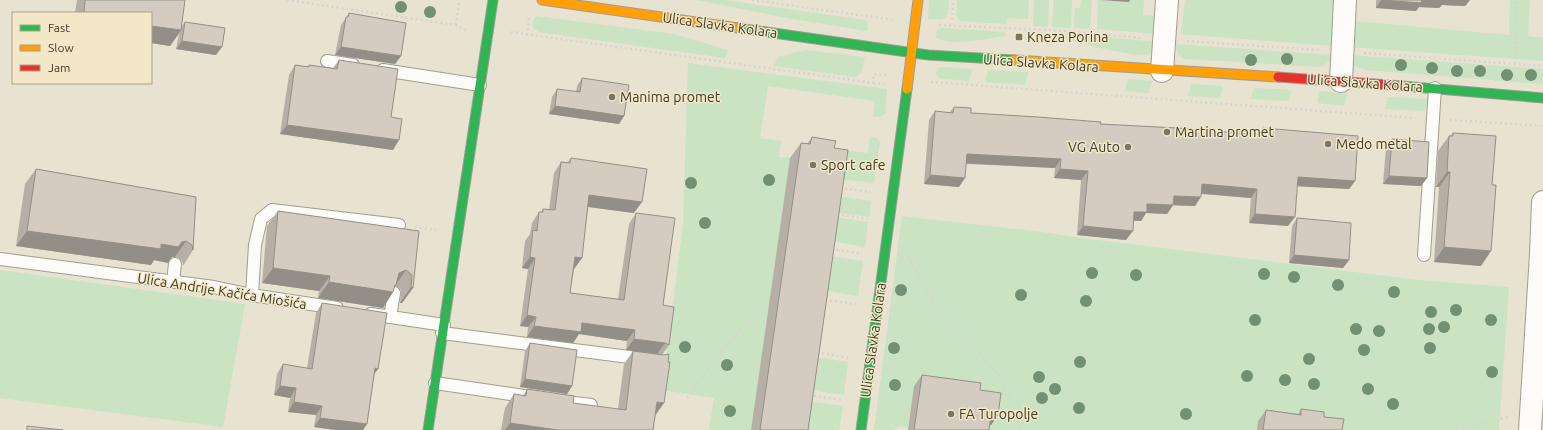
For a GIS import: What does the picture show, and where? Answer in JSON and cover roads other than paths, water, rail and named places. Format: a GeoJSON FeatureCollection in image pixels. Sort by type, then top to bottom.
{"type":"FeatureCollection","features":[{"type":"Feature","properties":{"kind":"main road"},"geometry":{"type":"LineString","coordinates":[[428,430],[493,0]]}},
{"type":"Feature","properties":{"kind":"main road","name":"Ulica Slavka Kolara"},"geometry":{"type":"LineString","coordinates":[[542,0],[936,56],[1341,81],[1543,98]]}},
{"type":"Feature","properties":{"kind":"main road","name":"Ulica Slavka Kolara"},"geometry":{"type":"LineString","coordinates":[[861,430],[918,0]]}},
{"type":"Feature","properties":{"kind":"street"},"geometry":{"type":"LineString","coordinates":[[1162,71],[1167,0]]}},
{"type":"Feature","properties":{"kind":"street"},"geometry":{"type":"LineString","coordinates":[[1341,81],[1341,51],[1345,0]]}},
{"type":"Feature","properties":{"kind":"street"},"geometry":{"type":"LineString","coordinates":[[1531,422],[1542,254],[1543,202]]}},
{"type":"Feature","properties":{"kind":"lane"},"geometry":{"type":"LineString","coordinates":[[327,61],[480,85]]}},
{"type":"Feature","properties":{"kind":"lane"},"geometry":{"type":"LineString","coordinates":[[1424,255],[1435,88]]}},
{"type":"Feature","properties":{"kind":"lane"},"geometry":{"type":"LineString","coordinates":[[252,295],[255,245],[261,219],[272,210],[399,225]]}},
{"type":"Feature","properties":{"kind":"lane","name":"Ulica Andrije Kačića Miošića"},"geometry":{"type":"LineString","coordinates":[[0,259],[214,287],[252,295],[390,317],[443,329],[656,361]]}},
{"type":"Feature","properties":{"kind":"lane"},"geometry":{"type":"LineString","coordinates":[[173,282],[175,264]]}},
{"type":"Feature","properties":{"kind":"lane"},"geometry":{"type":"LineString","coordinates":[[390,317],[394,293]]}},
{"type":"Feature","properties":{"kind":"lane"},"geometry":{"type":"LineString","coordinates":[[435,383],[591,405]]}},
{"type":"Feature","properties":{"kind":"place","name":"Kneza Porina"},"geometry":{"type":"Point","coordinates":[1019,37]}},
{"type":"Feature","properties":{"kind":"place","name":"Manima promet"},"geometry":{"type":"Point","coordinates":[612,97]}},
{"type":"Feature","properties":{"kind":"place","name":"Martina promet"},"geometry":{"type":"Point","coordinates":[1167,132]}},
{"type":"Feature","properties":{"kind":"place","name":"Medo metal"},"geometry":{"type":"Point","coordinates":[1328,144]}},
{"type":"Feature","properties":{"kind":"place","name":"VG Auto"},"geometry":{"type":"Point","coordinates":[1128,147]}},
{"type":"Feature","properties":{"kind":"place","name":"Sport cafe"},"geometry":{"type":"Point","coordinates":[813,165]}},
{"type":"Feature","properties":{"kind":"place","name":"FA Turopolje"},"geometry":{"type":"Point","coordinates":[951,414]}}]}
